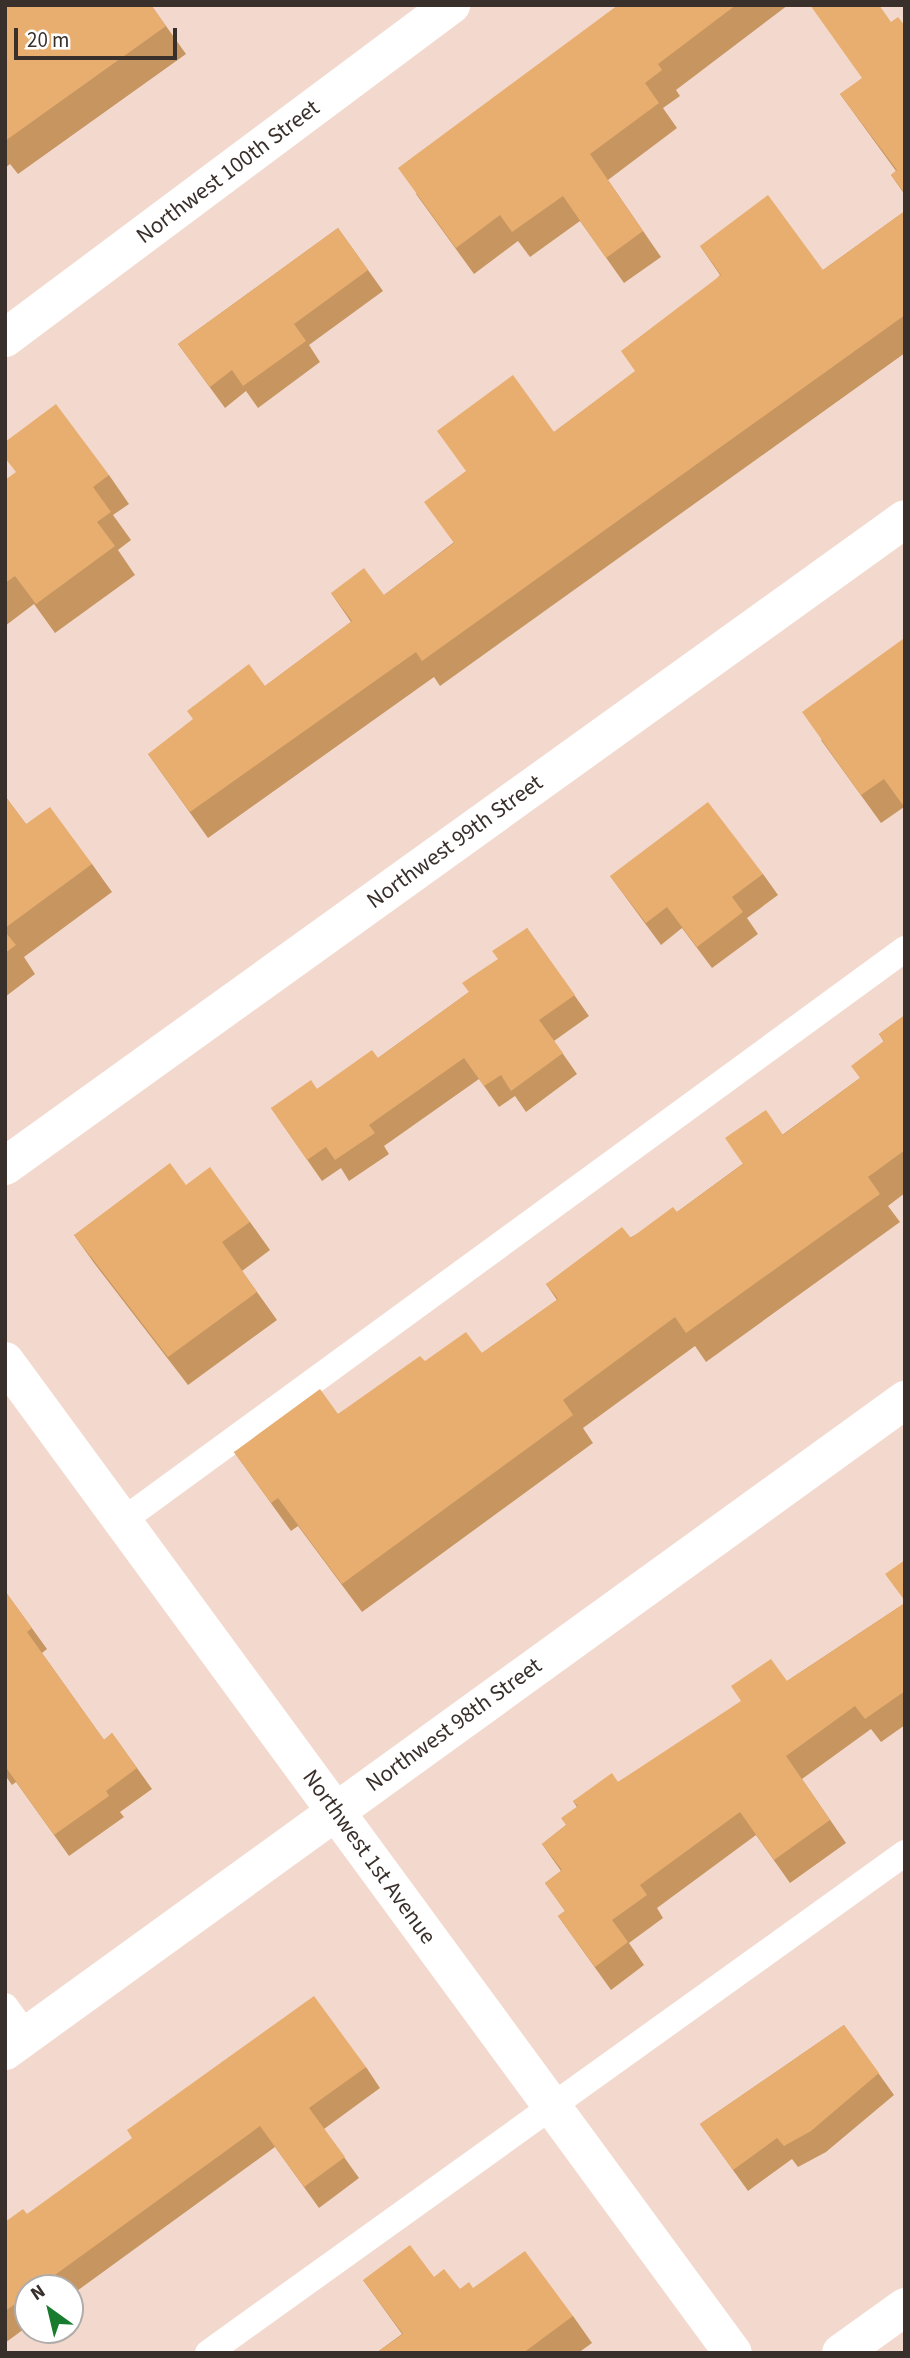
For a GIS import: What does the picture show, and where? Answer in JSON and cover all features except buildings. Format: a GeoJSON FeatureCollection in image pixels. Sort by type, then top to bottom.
{"type":"FeatureCollection","features":[{"type":"Feature","properties":{"kind":"street","name":"Northwest 100th Street"},"geometry":{"type":"LineString","coordinates":[[5,338],[446,7]]}},
{"type":"Feature","properties":{"kind":"street","name":"Northwest 99th Street"},"geometry":{"type":"LineString","coordinates":[[5,1166],[905,519]]}},
{"type":"Feature","properties":{"kind":"street","name":"Northwest 1st Avenue"},"geometry":{"type":"LineString","coordinates":[[5,1361],[733,2353]]}},
{"type":"Feature","properties":{"kind":"street","name":"Northwest 98th Street"},"geometry":{"type":"LineString","coordinates":[[12,2031],[335,1810],[905,1400]]}},
{"type":"Feature","properties":{"kind":"street"},"geometry":{"type":"LineString","coordinates":[[841,2353],[905,2308]]}},
{"type":"Feature","properties":{"kind":"lane"},"geometry":{"type":"LineString","coordinates":[[122,1521],[905,949]]}},
{"type":"Feature","properties":{"kind":"lane"},"geometry":{"type":"LineString","coordinates":[[208,2353],[905,1853]]}}]}
